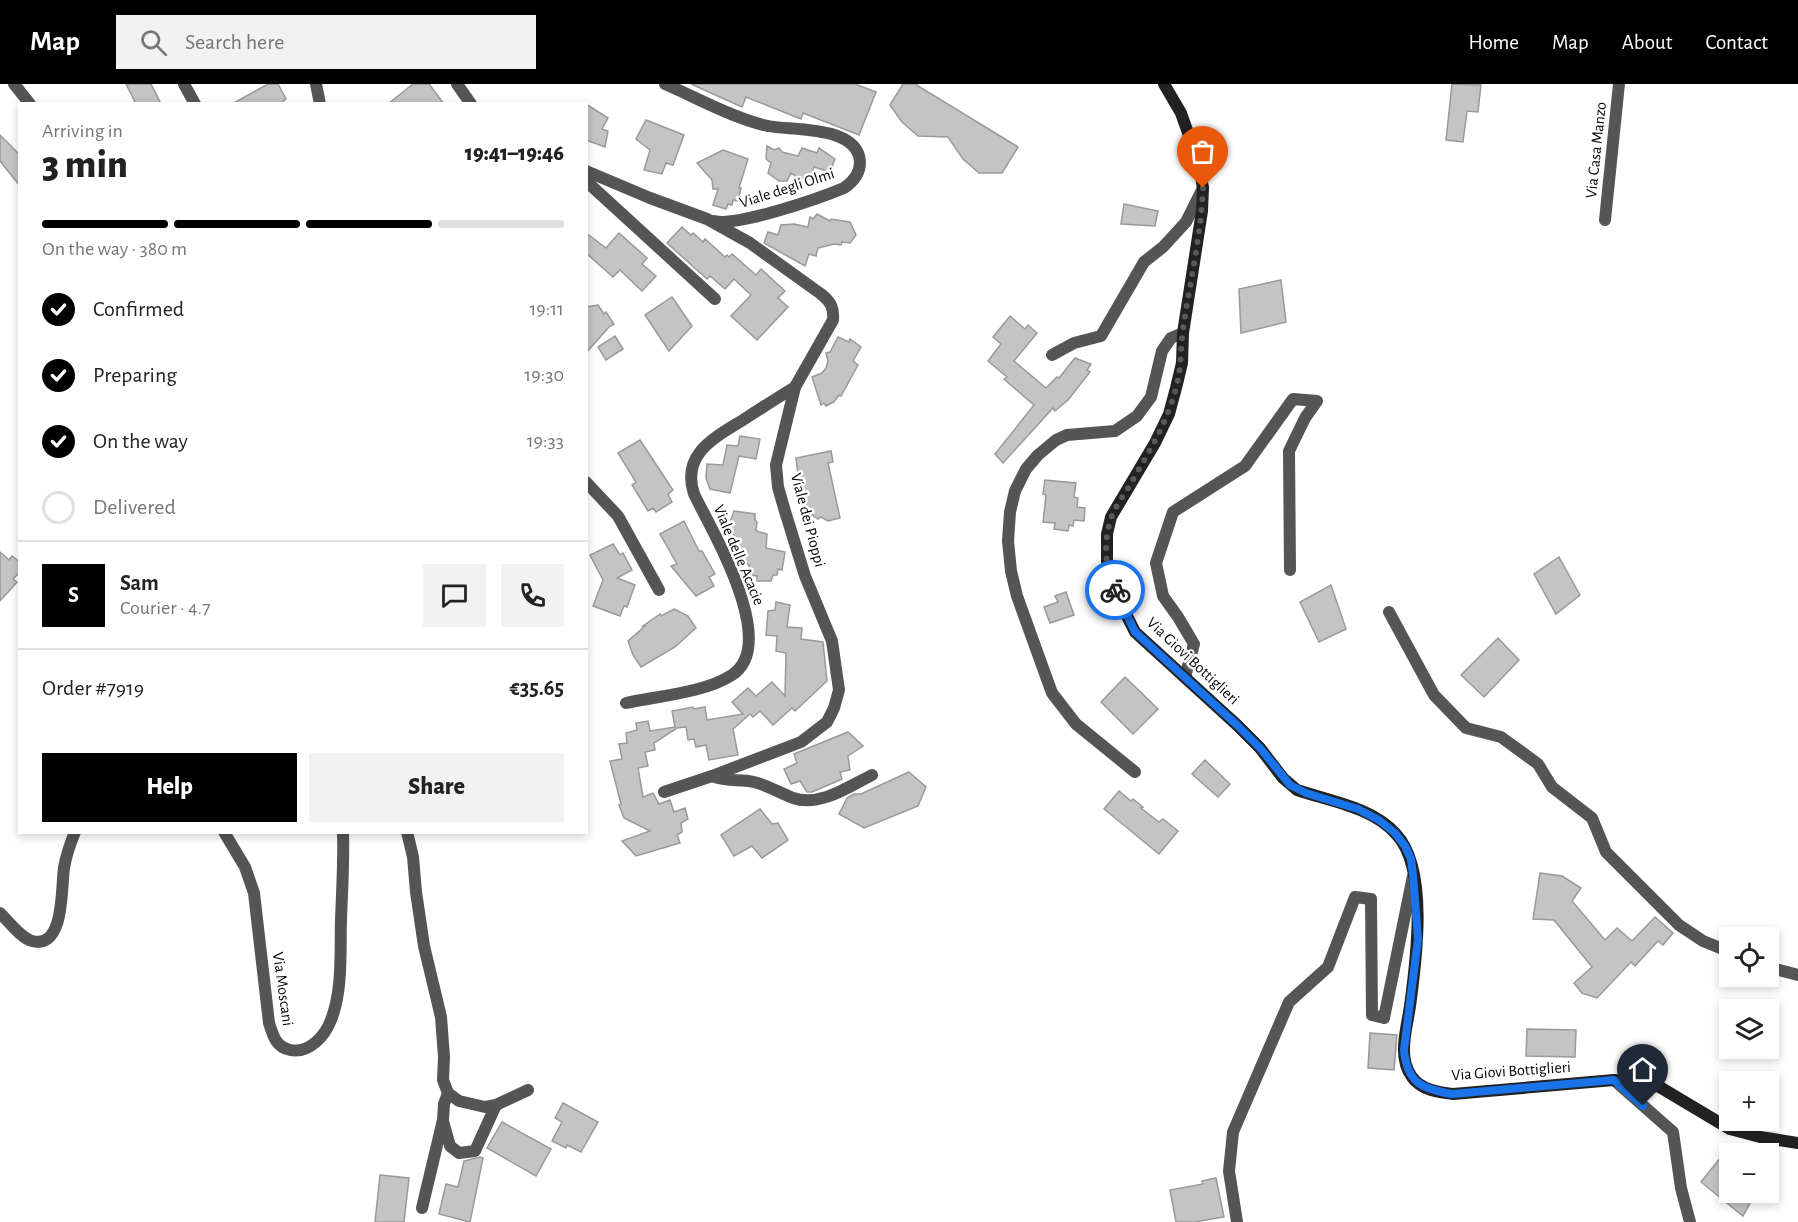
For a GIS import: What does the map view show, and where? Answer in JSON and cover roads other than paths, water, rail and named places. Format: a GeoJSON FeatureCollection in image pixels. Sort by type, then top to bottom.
{"type":"FeatureCollection","features":[{"type":"Feature","properties":{"kind":"street"},"geometry":{"type":"LineString","coordinates":[[14,84],[28,102]]}},
{"type":"Feature","properties":{"kind":"street"},"geometry":{"type":"LineString","coordinates":[[184,84],[194,102]]}},
{"type":"Feature","properties":{"kind":"street"},"geometry":{"type":"LineString","coordinates":[[316,84],[320,102]]}},
{"type":"Feature","properties":{"kind":"street"},"geometry":{"type":"LineString","coordinates":[[458,84],[470,102]]}},
{"type":"Feature","properties":{"kind":"street","name":"Viale degli Olmi"},"geometry":{"type":"LineString","coordinates":[[665,84],[746,120],[768,126],[838,136],[854,147],[860,156],[858,173],[852,182],[831,193],[733,222],[720,223],[707,219]]}},
{"type":"Feature","properties":{"kind":"street","name":"Via Giovi Bottiglieri"},"geometry":{"type":"LineString","coordinates":[[1164,84],[1182,113],[1191,140],[1203,188],[1202,211],[1183,333],[1182,363],[1168,414],[1155,443],[1111,518],[1106,551],[1107,567],[1135,632],[1260,748],[1290,785],[1306,793],[1358,809],[1379,820],[1395,833],[1408,853],[1413,875],[1418,939],[1404,1050],[1405,1063],[1413,1079],[1428,1089],[1452,1094],[1614,1080],[1653,1083],[1730,1129],[1798,1143]]}},
{"type":"Feature","properties":{"kind":"street","name":"Via Casa Manzo"},"geometry":{"type":"LineString","coordinates":[[1605,220],[1619,84]]}},
{"type":"Feature","properties":{"kind":"street","name":"Viale dei Pioppi"},"geometry":{"type":"LineString","coordinates":[[588,172],[707,219],[750,243],[822,294],[830,301],[834,309],[833,320],[795,387],[776,465],[778,487],[805,576],[832,641],[838,690],[834,708],[827,722],[816,733],[801,742],[664,792]]}},
{"type":"Feature","properties":{"kind":"street"},"geometry":{"type":"LineString","coordinates":[[588,183],[715,299]]}},
{"type":"Feature","properties":{"kind":"street"},"geometry":{"type":"LineString","coordinates":[[1052,355],[1074,343],[1101,336],[1144,262],[1163,247],[1186,222],[1203,188]]}},
{"type":"Feature","properties":{"kind":"street"},"geometry":{"type":"LineString","coordinates":[[1135,772],[1076,724],[1052,693],[1017,596],[1011,572],[1008,540],[1010,512],[1015,491],[1026,469],[1056,440],[1067,435],[1115,431],[1137,416],[1151,397],[1162,351],[1171,338],[1183,333]]}},
{"type":"Feature","properties":{"kind":"street","name":"Viale delle Acacie"},"geometry":{"type":"LineString","coordinates":[[626,703],[716,683],[739,670],[744,662],[750,640],[747,615],[741,594],[694,494],[690,478],[692,465],[697,455],[714,437],[795,387]]}},
{"type":"Feature","properties":{"kind":"street"},"geometry":{"type":"LineString","coordinates":[[1185,677],[1194,644],[1178,616],[1162,596],[1156,563],[1173,512],[1245,466],[1293,399],[1317,401],[1305,418],[1289,451],[1290,570]]}},
{"type":"Feature","properties":{"kind":"street"},"geometry":{"type":"LineString","coordinates":[[588,484],[618,516],[659,590]]}},
{"type":"Feature","properties":{"kind":"street"},"geometry":{"type":"LineString","coordinates":[[1389,612],[1434,695],[1467,728],[1501,737],[1538,764],[1552,787],[1592,818],[1606,852],[1679,925],[1719,947]]}},
{"type":"Feature","properties":{"kind":"street","name":"Viale dei Pioppi"},"geometry":{"type":"LineString","coordinates":[[712,776],[724,781],[758,782],[796,799],[809,802],[822,799],[872,776]]}},
{"type":"Feature","properties":{"kind":"street"},"geometry":{"type":"LineString","coordinates":[[0,914],[31,941],[41,941],[55,931],[59,919],[64,867],[74,834]]}},
{"type":"Feature","properties":{"kind":"street","name":"Via Moscani"},"geometry":{"type":"LineString","coordinates":[[226,834],[245,867],[254,893],[271,1030],[280,1046],[297,1051],[307,1049],[317,1040],[331,1022],[334,1013],[338,984],[343,834]]}},
{"type":"Feature","properties":{"kind":"street"},"geometry":{"type":"LineString","coordinates":[[407,834],[413,857],[424,946],[441,1017],[443,1080],[448,1093],[459,1101],[485,1107],[496,1105],[528,1090]]}},
{"type":"Feature","properties":{"kind":"street"},"geometry":{"type":"LineString","coordinates":[[1238,1222],[1229,1171],[1233,1132],[1289,1002],[1328,967],[1355,897],[1371,898],[1372,1015],[1384,1018],[1413,875]]}},
{"type":"Feature","properties":{"kind":"street"},"geometry":{"type":"LineString","coordinates":[[1779,970],[1798,975]]}},
{"type":"Feature","properties":{"kind":"street"},"geometry":{"type":"LineString","coordinates":[[1614,1080],[1672,1132],[1681,1188],[1690,1222]]}},
{"type":"Feature","properties":{"kind":"street"},"geometry":{"type":"LineString","coordinates":[[422,1208],[448,1093]]}},
{"type":"Feature","properties":{"kind":"street"},"geometry":{"type":"LineString","coordinates":[[443,1120],[450,1146],[459,1154],[475,1150],[496,1105]]}}]}
